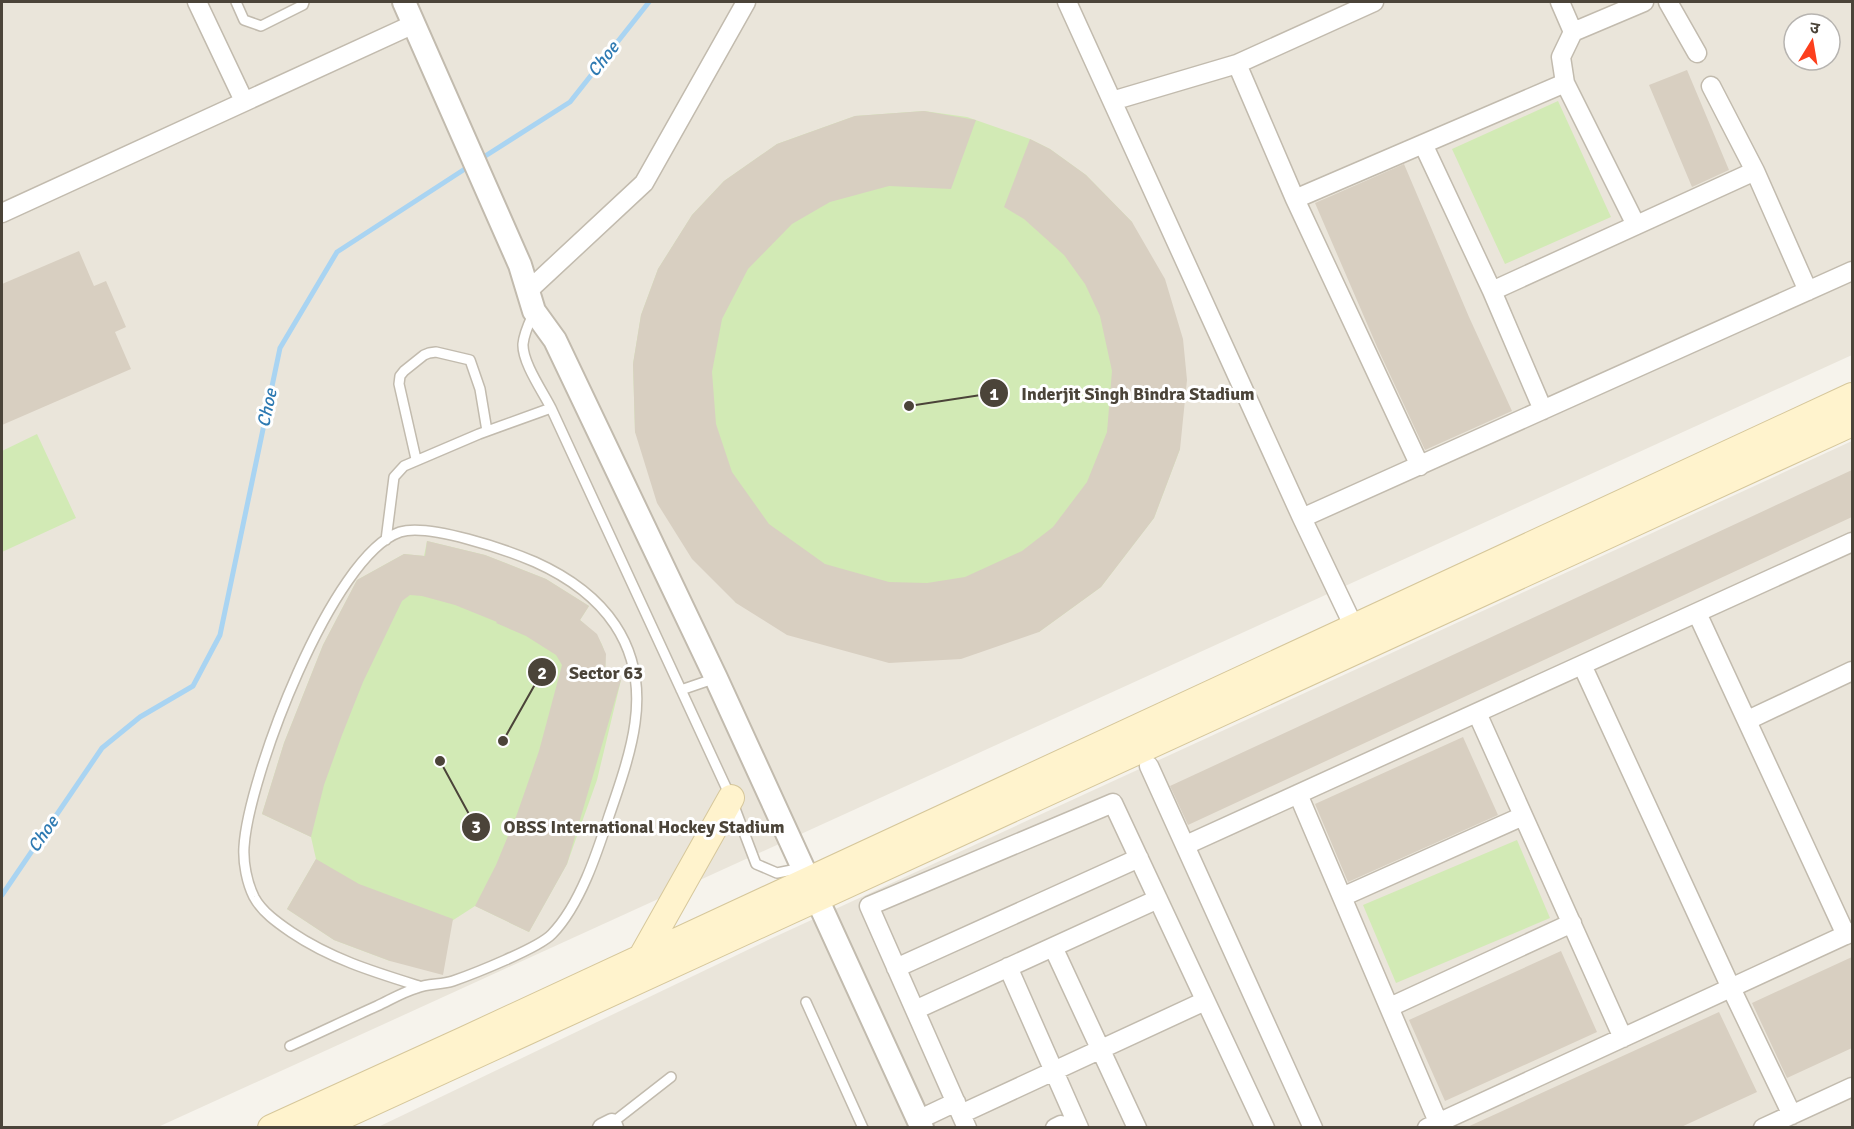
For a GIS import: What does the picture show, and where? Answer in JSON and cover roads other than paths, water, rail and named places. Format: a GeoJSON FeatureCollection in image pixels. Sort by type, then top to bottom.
{"type":"FeatureCollection","features":[{"type":"Feature","properties":{"kind":"main road"},"geometry":{"type":"LineString","coordinates":[[271,1128],[810,881],[1852,396]]}},
{"type":"Feature","properties":{"kind":"main road"},"geometry":{"type":"LineString","coordinates":[[317,1128],[810,881],[1852,423]]}},
{"type":"Feature","properties":{"kind":"main road"},"geometry":{"type":"LineString","coordinates":[[641,958],[731,798]]}},
{"type":"Feature","properties":{"kind":"street"},"geometry":{"type":"LineString","coordinates":[[197,2],[244,101]]}},
{"type":"Feature","properties":{"kind":"street"},"geometry":{"type":"LineString","coordinates":[[404,2],[520,265],[531,301],[555,340],[716,678],[920,1124],[961,1115],[1205,1001]]}},
{"type":"Feature","properties":{"kind":"street"},"geometry":{"type":"LineString","coordinates":[[531,301],[644,183],[746,2]]}},
{"type":"Feature","properties":{"kind":"street"},"geometry":{"type":"LineString","coordinates":[[1067,2],[1354,627]]}},
{"type":"Feature","properties":{"kind":"street"},"geometry":{"type":"LineString","coordinates":[[1112,102],[1237,64],[1374,2]]}},
{"type":"Feature","properties":{"kind":"street"},"geometry":{"type":"LineString","coordinates":[[1560,2],[1573,32]]}},
{"type":"Feature","properties":{"kind":"street"},"geometry":{"type":"LineString","coordinates":[[1636,225],[1564,83],[1561,57],[1573,32],[1644,2]]}},
{"type":"Feature","properties":{"kind":"street"},"geometry":{"type":"LineString","coordinates":[[1668,2],[1697,53]]}},
{"type":"Feature","properties":{"kind":"street"},"geometry":{"type":"LineString","coordinates":[[2,213],[414,24]]}},
{"type":"Feature","properties":{"kind":"street"},"geometry":{"type":"LineString","coordinates":[[1237,64],[1295,199],[1420,466]]}},
{"type":"Feature","properties":{"kind":"street"},"geometry":{"type":"LineString","coordinates":[[1295,199],[1564,83]]}},
{"type":"Feature","properties":{"kind":"street"},"geometry":{"type":"LineString","coordinates":[[1711,86],[1755,171],[1808,291]]}},
{"type":"Feature","properties":{"kind":"street"},"geometry":{"type":"LineString","coordinates":[[1423,144],[1492,291],[1543,410]]}},
{"type":"Feature","properties":{"kind":"street"},"geometry":{"type":"LineString","coordinates":[[1492,291],[1755,171]]}},
{"type":"Feature","properties":{"kind":"street"},"geometry":{"type":"LineString","coordinates":[[1302,518],[1852,271]]}},
{"type":"Feature","properties":{"kind":"street"},"geometry":{"type":"LineString","coordinates":[[1186,845],[1852,542]]}},
{"type":"Feature","properties":{"kind":"street"},"geometry":{"type":"LineString","coordinates":[[1298,794],[1390,1007],[1433,1125],[1849,933],[1697,613]]}},
{"type":"Feature","properties":{"kind":"street"},"geometry":{"type":"LineString","coordinates":[[1582,665],[1792,1115]]}},
{"type":"Feature","properties":{"kind":"street"},"geometry":{"type":"LineString","coordinates":[[1748,720],[1852,671]]}},
{"type":"Feature","properties":{"kind":"street"},"geometry":{"type":"LineString","coordinates":[[1477,713],[1623,1038]]}},
{"type":"Feature","properties":{"kind":"street"},"geometry":{"type":"LineString","coordinates":[[1149,766],[1313,1128]]}},
{"type":"Feature","properties":{"kind":"street"},"geometry":{"type":"LineString","coordinates":[[961,1115],[869,906],[1113,803],[1260,1126]]}},
{"type":"Feature","properties":{"kind":"street"},"geometry":{"type":"LineString","coordinates":[[1342,897],[1523,816]]}},
{"type":"Feature","properties":{"kind":"street"},"geometry":{"type":"LineString","coordinates":[[896,968],[1139,858]]}},
{"type":"Feature","properties":{"kind":"street"},"geometry":{"type":"LineString","coordinates":[[915,1010],[1158,900]]}},
{"type":"Feature","properties":{"kind":"street"},"geometry":{"type":"LineString","coordinates":[[1390,1007],[1572,923]]}},
{"type":"Feature","properties":{"kind":"street"},"geometry":{"type":"LineString","coordinates":[[1053,947],[1137,1128]]}},
{"type":"Feature","properties":{"kind":"street"},"geometry":{"type":"LineString","coordinates":[[1008,967],[1054,1071],[1065,1127]]}},
{"type":"Feature","properties":{"kind":"street"},"geometry":{"type":"LineString","coordinates":[[1763,1128],[1852,1087]]}},
{"type":"Feature","properties":{"kind":"lane"},"geometry":{"type":"LineString","coordinates":[[236,2],[244,20],[261,26],[303,5],[304,2]]}},
{"type":"Feature","properties":{"kind":"lane"},"geometry":{"type":"LineString","coordinates":[[531,301],[523,347],[525,359],[551,408],[731,798],[756,864],[777,873],[810,881]]}},
{"type":"Feature","properties":{"kind":"lane"},"geometry":{"type":"LineString","coordinates":[[416,459],[399,384],[400,376],[404,371],[424,355],[436,352],[470,360],[480,389],[487,431]]}},
{"type":"Feature","properties":{"kind":"lane"},"geometry":{"type":"LineString","coordinates":[[386,540],[394,477],[404,466],[416,459],[551,408]]}},
{"type":"Feature","properties":{"kind":"lane"},"geometry":{"type":"LineString","coordinates":[[290,1046],[419,986],[449,983],[530,949],[551,936],[573,905],[598,849],[635,725],[637,693],[632,658],[611,616],[584,590],[555,571],[519,555],[423,530],[401,532],[372,549],[346,583],[309,649],[284,703],[252,798],[244,849],[244,867],[255,898],[272,919],[305,942],[360,968],[419,986]]}},
{"type":"Feature","properties":{"kind":"lane"},"geometry":{"type":"LineString","coordinates":[[681,690],[716,678]]}},
{"type":"Feature","properties":{"kind":"lane"},"geometry":{"type":"LineString","coordinates":[[806,1002],[863,1128]]}},
{"type":"Feature","properties":{"kind":"lane"},"geometry":{"type":"LineString","coordinates":[[609,1126],[671,1077]]}},
{"type":"Feature","properties":{"kind":"waterway","name":"Choe"},"geometry":{"type":"LineString","coordinates":[[479,160],[570,102],[649,2]]}},
{"type":"Feature","properties":{"kind":"waterway","name":"Choe"},"geometry":{"type":"LineString","coordinates":[[2,895],[102,748],[140,717],[193,686],[220,635],[280,348],[337,252],[471,165]]}},
{"type":"Feature","properties":{"kind":"place","name":"Inderjit Singh Bindra Stadium"},"geometry":{"type":"Point","coordinates":[909,406]}},
{"type":"Feature","properties":{"kind":"place","name":"Sector 63"},"geometry":{"type":"Point","coordinates":[503,741]}},
{"type":"Feature","properties":{"kind":"place","name":"OBSS International Hockey Stadium"},"geometry":{"type":"Point","coordinates":[440,761]}}]}
